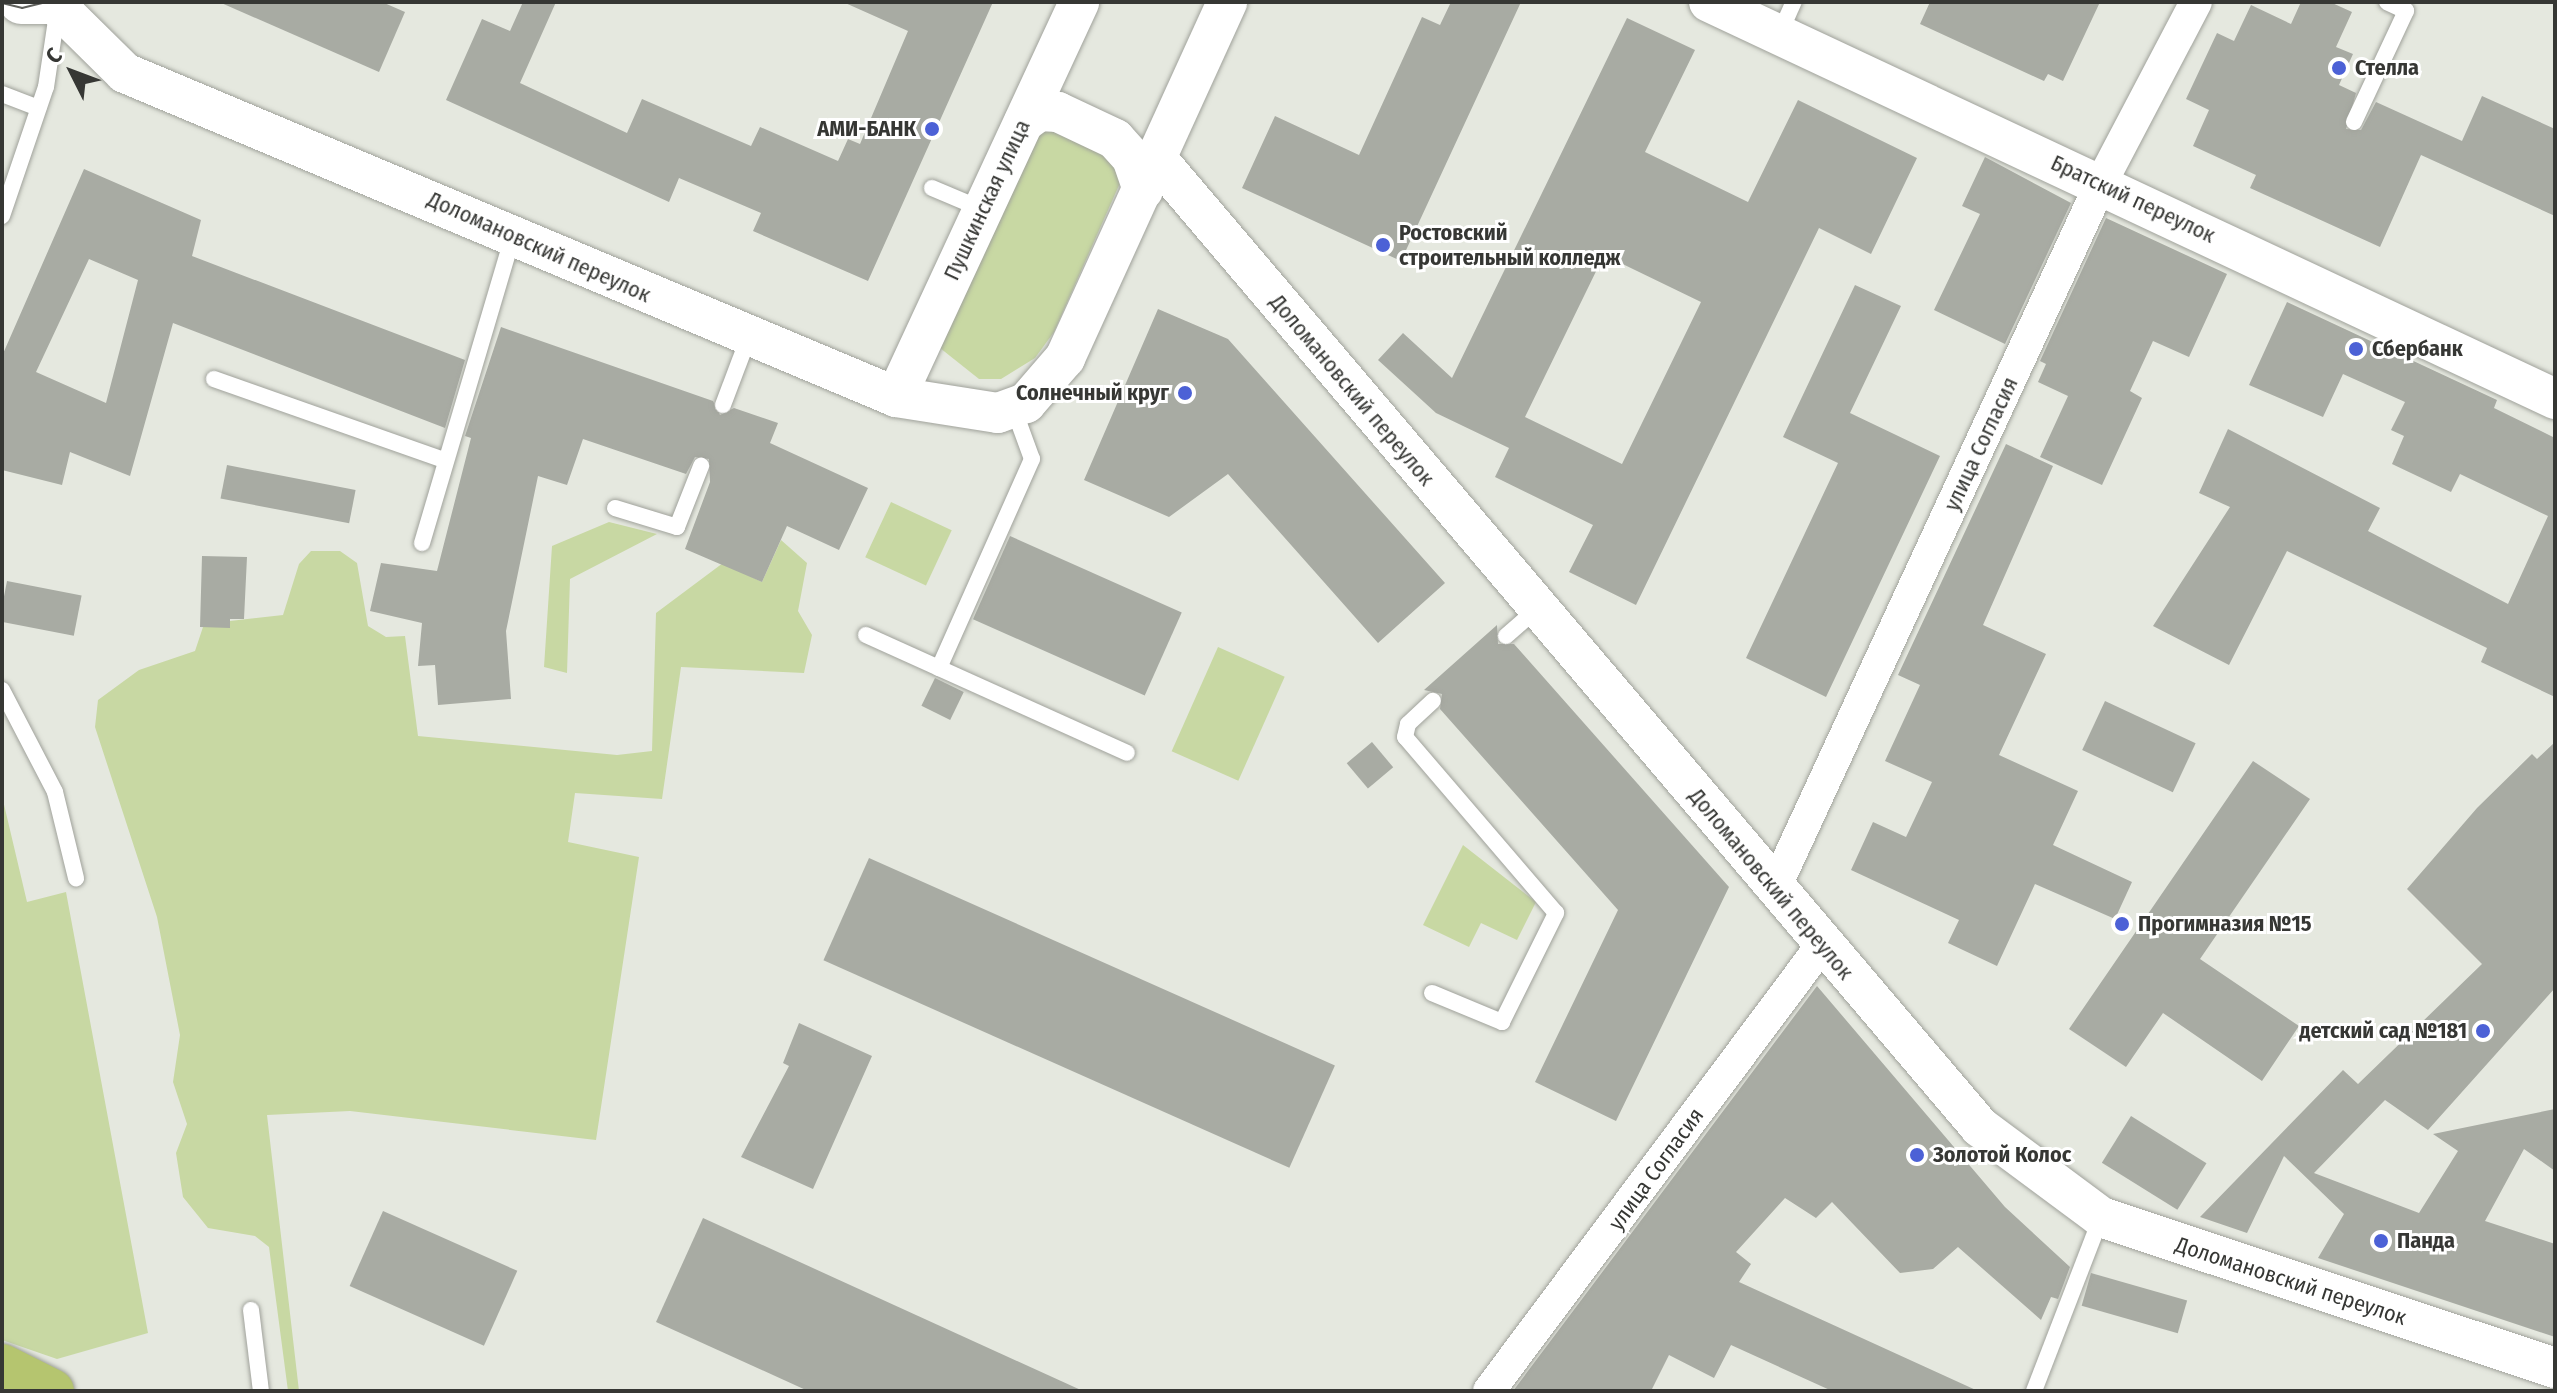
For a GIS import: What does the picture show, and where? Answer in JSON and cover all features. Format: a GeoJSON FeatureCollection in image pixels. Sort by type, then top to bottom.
{"type":"FeatureCollection","features":[{"type":"Feature","properties":{"kind":"main road"},"geometry":{"type":"LineString","coordinates":[[2,1366],[52,1391]]}},
{"type":"Feature","properties":{"kind":"street","name":"Пушкинская улица"},"geometry":{"type":"LineString","coordinates":[[896,397],[1079,2]]}},
{"type":"Feature","properties":{"kind":"street"},"geometry":{"type":"LineString","coordinates":[[1013,407],[1049,384],[1065,358],[1227,2]]}},
{"type":"Feature","properties":{"kind":"street","name":"Братский переулок"},"geometry":{"type":"LineString","coordinates":[[1709,2],[1787,18],[2101,183],[2555,399]]}},
{"type":"Feature","properties":{"kind":"street","name":"улица Согласия"},"geometry":{"type":"LineString","coordinates":[[1774,890],[2101,183],[2196,2]]}},
{"type":"Feature","properties":{"kind":"street","name":"Доломановский переулок"},"geometry":{"type":"LineString","coordinates":[[47,4],[125,73],[513,235],[748,339],[896,397],[961,408],[1013,407]]}},
{"type":"Feature","properties":{"kind":"street","name":"Доломановский переулок"},"geometry":{"type":"LineString","coordinates":[[1024,122],[1039,111],[1058,112],[1115,139],[1150,174],[1537,609],[1774,890],[1980,1127],[2101,1217],[2555,1368]]}},
{"type":"Feature","properties":{"kind":"street"},"geometry":{"type":"LineString","coordinates":[[917,351],[924,371],[961,408]]}},
{"type":"Feature","properties":{"kind":"street","name":"улица Согласия"},"geometry":{"type":"LineString","coordinates":[[1489,1391],[1822,945]]}},
{"type":"Feature","properties":{"kind":"lane"},"geometry":{"type":"LineString","coordinates":[[2354,122],[2406,11],[2387,2]]}},
{"type":"Feature","properties":{"kind":"lane"},"geometry":{"type":"LineString","coordinates":[[2,216],[38,108],[47,4]]}},
{"type":"Feature","properties":{"kind":"lane"},"geometry":{"type":"LineString","coordinates":[[2,94],[38,108]]}},
{"type":"Feature","properties":{"kind":"lane"},"geometry":{"type":"LineString","coordinates":[[932,188],[983,209]]}},
{"type":"Feature","properties":{"kind":"lane"},"geometry":{"type":"LineString","coordinates":[[422,543],[444,460],[513,235]]}},
{"type":"Feature","properties":{"kind":"lane"},"geometry":{"type":"LineString","coordinates":[[723,405],[748,339]]}},
{"type":"Feature","properties":{"kind":"lane"},"geometry":{"type":"LineString","coordinates":[[214,379],[444,460]]}},
{"type":"Feature","properties":{"kind":"lane"},"geometry":{"type":"LineString","coordinates":[[939,668],[1032,459],[1013,407]]}},
{"type":"Feature","properties":{"kind":"lane"},"geometry":{"type":"LineString","coordinates":[[615,508],[677,527],[701,466]]}},
{"type":"Feature","properties":{"kind":"lane"},"geometry":{"type":"LineString","coordinates":[[1506,636],[1537,609]]}},
{"type":"Feature","properties":{"kind":"lane"},"geometry":{"type":"LineString","coordinates":[[866,635],[1127,753]]}},
{"type":"Feature","properties":{"kind":"lane"},"geometry":{"type":"LineString","coordinates":[[2,690],[55,792],[76,878]]}},
{"type":"Feature","properties":{"kind":"lane"},"geometry":{"type":"LineString","coordinates":[[1432,993],[1502,1022],[1556,913],[1405,737],[1408,724],[1433,701]]}},
{"type":"Feature","properties":{"kind":"lane"},"geometry":{"type":"LineString","coordinates":[[2034,1391],[2101,1217]]}},
{"type":"Feature","properties":{"kind":"lane"},"geometry":{"type":"LineString","coordinates":[[251,1310],[261,1391]]}},
{"type":"Feature","properties":{"kind":"green space"},"geometry":{"type":"Polygon","coordinates":[[[1032,122],[1128,165],[1054,332],[1035,358],[1001,379],[979,379],[940,348],[1032,122]]]}},
{"type":"Feature","properties":{"kind":"green space"},"geometry":{"type":"Polygon","coordinates":[[[891,502],[952,530],[926,586],[865,557],[891,502]]]}},
{"type":"Feature","properties":{"kind":"green space"},"geometry":{"type":"Polygon","coordinates":[[[609,522],[657,534],[570,579],[567,673],[544,667],[552,546],[609,522]]]}},
{"type":"Feature","properties":{"kind":"green space"},"geometry":{"type":"Polygon","coordinates":[[[781,540],[807,563],[798,611],[812,635],[804,673],[681,667],[662,799],[575,793],[568,842],[639,857],[596,1140],[350,1111],[267,1115],[299,1391],[288,1391],[269,1247],[255,1236],[208,1228],[183,1197],[176,1153],[187,1124],[173,1082],[180,1035],[157,917],[95,727],[98,700],[139,670],[195,651],[204,624],[283,615],[299,564],[311,551],[340,551],[357,563],[368,626],[386,637],[405,636],[418,736],[617,755],[652,751],[656,613],[723,563],[762,582],[781,540]]]}},
{"type":"Feature","properties":{"kind":"green space"},"geometry":{"type":"Polygon","coordinates":[[[1218,647],[1285,677],[1238,781],[1172,751],[1218,647]]]}},
{"type":"Feature","properties":{"kind":"green space"},"geometry":{"type":"Polygon","coordinates":[[[2,796],[27,902],[66,892],[148,1333],[57,1359],[2,1340],[2,796]]]}},
{"type":"Feature","properties":{"kind":"green space"},"geometry":{"type":"Polygon","coordinates":[[[1463,845],[1536,902],[1517,940],[1481,923],[1469,947],[1423,925],[1463,845]]]}},
{"type":"Feature","properties":{"kind":"building"},"geometry":{"type":"Polygon","coordinates":[[[219,2],[382,2],[405,12],[379,72],[219,2]]]}},
{"type":"Feature","properties":{"kind":"building"},"geometry":{"type":"Polygon","coordinates":[[[523,2],[556,2],[520,83],[627,133],[642,99],[751,146],[760,127],[838,161],[848,139],[860,144],[908,31],[843,2],[993,2],[868,281],[753,231],[761,213],[679,178],[669,202],[446,100],[482,19],[510,31],[523,2]]]}},
{"type":"Feature","properties":{"kind":"building"},"geometry":{"type":"Polygon","coordinates":[[[1451,2],[1521,2],[1401,261],[1242,188],[1275,116],[1359,155],[1422,17],[1440,25],[1451,2]]]}},
{"type":"Feature","properties":{"kind":"building"},"geometry":{"type":"Polygon","coordinates":[[[1930,2],[2100,2],[2063,81],[2048,74],[2044,81],[1920,24],[1930,2]]]}},
{"type":"Feature","properties":{"kind":"building"},"geometry":{"type":"Polygon","coordinates":[[[2301,2],[2330,2],[2352,12],[2336,47],[2353,54],[2339,85],[2356,93],[2346,129],[2361,130],[2376,102],[2462,141],[2482,96],[2555,129],[2555,216],[2421,155],[2380,247],[2250,188],[2256,175],[2193,146],[2209,110],[2186,99],[2217,33],[2234,41],[2251,5],[2291,24],[2301,2]]]}},
{"type":"Feature","properties":{"kind":"building"},"geometry":{"type":"Polygon","coordinates":[[[1627,18],[1695,50],[1645,152],[1748,202],[1798,100],[1917,158],[1871,254],[1819,228],[1636,605],[1569,572],[1593,525],[1495,477],[1509,448],[1436,413],[1378,360],[1403,333],[1452,378],[1627,18]],[[1604,255],[1525,417],[1622,464],[1701,302],[1604,255]]]}},
{"type":"Feature","properties":{"kind":"building"},"geometry":{"type":"Polygon","coordinates":[[[1985,157],[2071,203],[2005,344],[1934,310],[1980,214],[1962,206],[1985,157]]]}},
{"type":"Feature","properties":{"kind":"building"},"geometry":{"type":"Polygon","coordinates":[[[84,169],[201,220],[192,256],[465,360],[445,428],[173,323],[130,476],[70,452],[62,485],[2,470],[2,356],[84,169]],[[89,259],[36,372],[106,403],[138,280],[89,259]]]}},
{"type":"Feature","properties":{"kind":"building"},"geometry":{"type":"Polygon","coordinates":[[[2106,218],[2227,274],[2189,357],[2153,341],[2130,391],[2142,398],[2102,485],[2040,457],[2068,396],[2038,382],[2046,364],[2040,361],[2106,218]]]}},
{"type":"Feature","properties":{"kind":"building"},"geometry":{"type":"Polygon","coordinates":[[[1855,285],[1901,306],[1850,413],[1940,456],[1826,697],[1746,658],[1838,463],[1783,437],[1855,285]]]}},
{"type":"Feature","properties":{"kind":"building"},"geometry":{"type":"Polygon","coordinates":[[[2287,302],[2497,400],[2494,408],[2555,438],[2555,697],[2481,662],[2487,648],[2287,551],[2229,665],[2153,626],[2230,507],[2199,493],[2228,429],[2380,508],[2368,531],[2508,604],[2548,516],[2460,474],[2451,492],[2392,464],[2404,436],[2391,430],[2405,402],[2343,374],[2323,417],[2249,385],[2287,302]]]}},
{"type":"Feature","properties":{"kind":"building"},"geometry":{"type":"Polygon","coordinates":[[[1158,309],[1228,339],[1445,583],[1378,643],[1228,474],[1169,517],[1084,480],[1158,309]]]}},
{"type":"Feature","properties":{"kind":"building"},"geometry":{"type":"Polygon","coordinates":[[[501,327],[713,401],[720,415],[734,408],[778,423],[770,443],[868,488],[839,550],[787,526],[762,582],[685,549],[710,482],[709,459],[695,457],[686,474],[583,439],[567,485],[538,476],[506,631],[511,699],[438,705],[435,665],[418,666],[422,623],[370,611],[381,563],[437,571],[471,438],[465,436],[501,327]]]}},
{"type":"Feature","properties":{"kind":"building"},"geometry":{"type":"Polygon","coordinates":[[[2006,444],[2053,466],[1983,625],[2046,654],[1999,755],[2078,791],[2053,845],[2132,882],[2115,919],[2035,884],[1997,966],[1948,943],[1959,920],[1851,870],[1873,822],[1906,837],[1932,782],[1885,761],[1920,685],[1898,675],[2006,444]]]}},
{"type":"Feature","properties":{"kind":"building"},"geometry":{"type":"Polygon","coordinates":[[[227,465],[356,490],[349,523],[221,498],[227,465]]]}},
{"type":"Feature","properties":{"kind":"building"},"geometry":{"type":"Polygon","coordinates":[[[1010,536],[1182,612],[1145,696],[973,619],[1010,536]]]}},
{"type":"Feature","properties":{"kind":"building"},"geometry":{"type":"Polygon","coordinates":[[[202,556],[247,557],[244,619],[230,619],[230,628],[200,627],[202,556]]]}},
{"type":"Feature","properties":{"kind":"building"},"geometry":{"type":"Polygon","coordinates":[[[7,581],[82,596],[74,636],[2,622],[7,581]]]}},
{"type":"Feature","properties":{"kind":"building"},"geometry":{"type":"Polygon","coordinates":[[[1497,625],[1498,644],[1514,644],[1729,887],[1616,1121],[1535,1082],[1618,910],[1440,709],[1442,694],[1424,690],[1497,625]]]}},
{"type":"Feature","properties":{"kind":"building"},"geometry":{"type":"Polygon","coordinates":[[[935,678],[964,692],[950,720],[921,706],[935,678]]]}},
{"type":"Feature","properties":{"kind":"building"},"geometry":{"type":"Polygon","coordinates":[[[2105,701],[2196,743],[2173,792],[2082,750],[2105,701]]]}},
{"type":"Feature","properties":{"kind":"building"},"geometry":{"type":"Polygon","coordinates":[[[1372,742],[1393,767],[1368,788],[1347,763],[1372,742]]]}},
{"type":"Feature","properties":{"kind":"building"},"geometry":{"type":"Polygon","coordinates":[[[2555,742],[2555,988],[2428,1130],[2385,1100],[2314,1173],[2419,1213],[2458,1151],[2433,1134],[2555,1109],[2555,1171],[2524,1149],[2485,1221],[2555,1244],[2555,1337],[2318,1258],[2344,1214],[2284,1156],[2247,1233],[2200,1217],[2343,1070],[2358,1084],[2482,964],[2407,889],[2477,808],[2532,754],[2537,759],[2555,742]]]}},
{"type":"Feature","properties":{"kind":"building"},"geometry":{"type":"Polygon","coordinates":[[[2253,761],[2310,799],[2200,959],[2299,1026],[2262,1081],[2163,1013],[2126,1067],[2069,1029],[2253,761]]]}},
{"type":"Feature","properties":{"kind":"building"},"geometry":{"type":"Polygon","coordinates":[[[869,858],[1335,1065],[1289,1168],[823,960],[869,858]]]}},
{"type":"Feature","properties":{"kind":"building"},"geometry":{"type":"Polygon","coordinates":[[[1817,986],[2005,1207],[2070,1267],[2058,1299],[2051,1297],[2041,1320],[1958,1247],[1933,1269],[1900,1273],[1832,1202],[1816,1218],[1785,1198],[1736,1252],[1751,1264],[1739,1282],[1978,1391],[1832,1391],[1731,1345],[1714,1378],[1669,1355],[1651,1391],[1513,1391],[1817,986]]]}},
{"type":"Feature","properties":{"kind":"building"},"geometry":{"type":"Polygon","coordinates":[[[799,1023],[872,1056],[813,1189],[741,1157],[789,1066],[783,1063],[799,1023]]]}},
{"type":"Feature","properties":{"kind":"building"},"geometry":{"type":"Polygon","coordinates":[[[2131,1116],[2206,1163],[2177,1210],[2102,1163],[2131,1116]]]}},
{"type":"Feature","properties":{"kind":"building"},"geometry":{"type":"Polygon","coordinates":[[[383,1211],[517,1271],[484,1346],[350,1286],[383,1211]]]}},
{"type":"Feature","properties":{"kind":"building"},"geometry":{"type":"Polygon","coordinates":[[[703,1218],[1083,1391],[808,1391],[656,1322],[703,1218]]]}},
{"type":"Feature","properties":{"kind":"building"},"geometry":{"type":"Polygon","coordinates":[[[2091,1273],[2187,1301],[2178,1333],[2082,1306],[2091,1273]]]}},
{"type":"Feature","properties":{"kind":"tram line"},"geometry":{"type":"LineString","coordinates":[[2,3],[22,8],[46,2]]}},
{"type":"Feature","properties":{"kind":"place","name":"Стелла"},"geometry":{"type":"Point","coordinates":[2339,68]}},
{"type":"Feature","properties":{"kind":"place","name":"АМИ-БАНК"},"geometry":{"type":"Point","coordinates":[932,129]}},
{"type":"Feature","properties":{"kind":"place","name":"Ростовский строительный колледж"},"geometry":{"type":"Point","coordinates":[1383,245]}},
{"type":"Feature","properties":{"kind":"place","name":"Сбербанк"},"geometry":{"type":"Point","coordinates":[2356,349]}},
{"type":"Feature","properties":{"kind":"place","name":"Солнечный круг"},"geometry":{"type":"Point","coordinates":[1185,393]}},
{"type":"Feature","properties":{"kind":"place","name":"Прогимназия №15"},"geometry":{"type":"Point","coordinates":[2122,924]}},
{"type":"Feature","properties":{"kind":"place","name":"детский сад №181"},"geometry":{"type":"Point","coordinates":[2483,1031]}},
{"type":"Feature","properties":{"kind":"place","name":"Золотой Колос"},"geometry":{"type":"Point","coordinates":[1917,1155]}},
{"type":"Feature","properties":{"kind":"place","name":"Панда"},"geometry":{"type":"Point","coordinates":[2381,1241]}}]}
